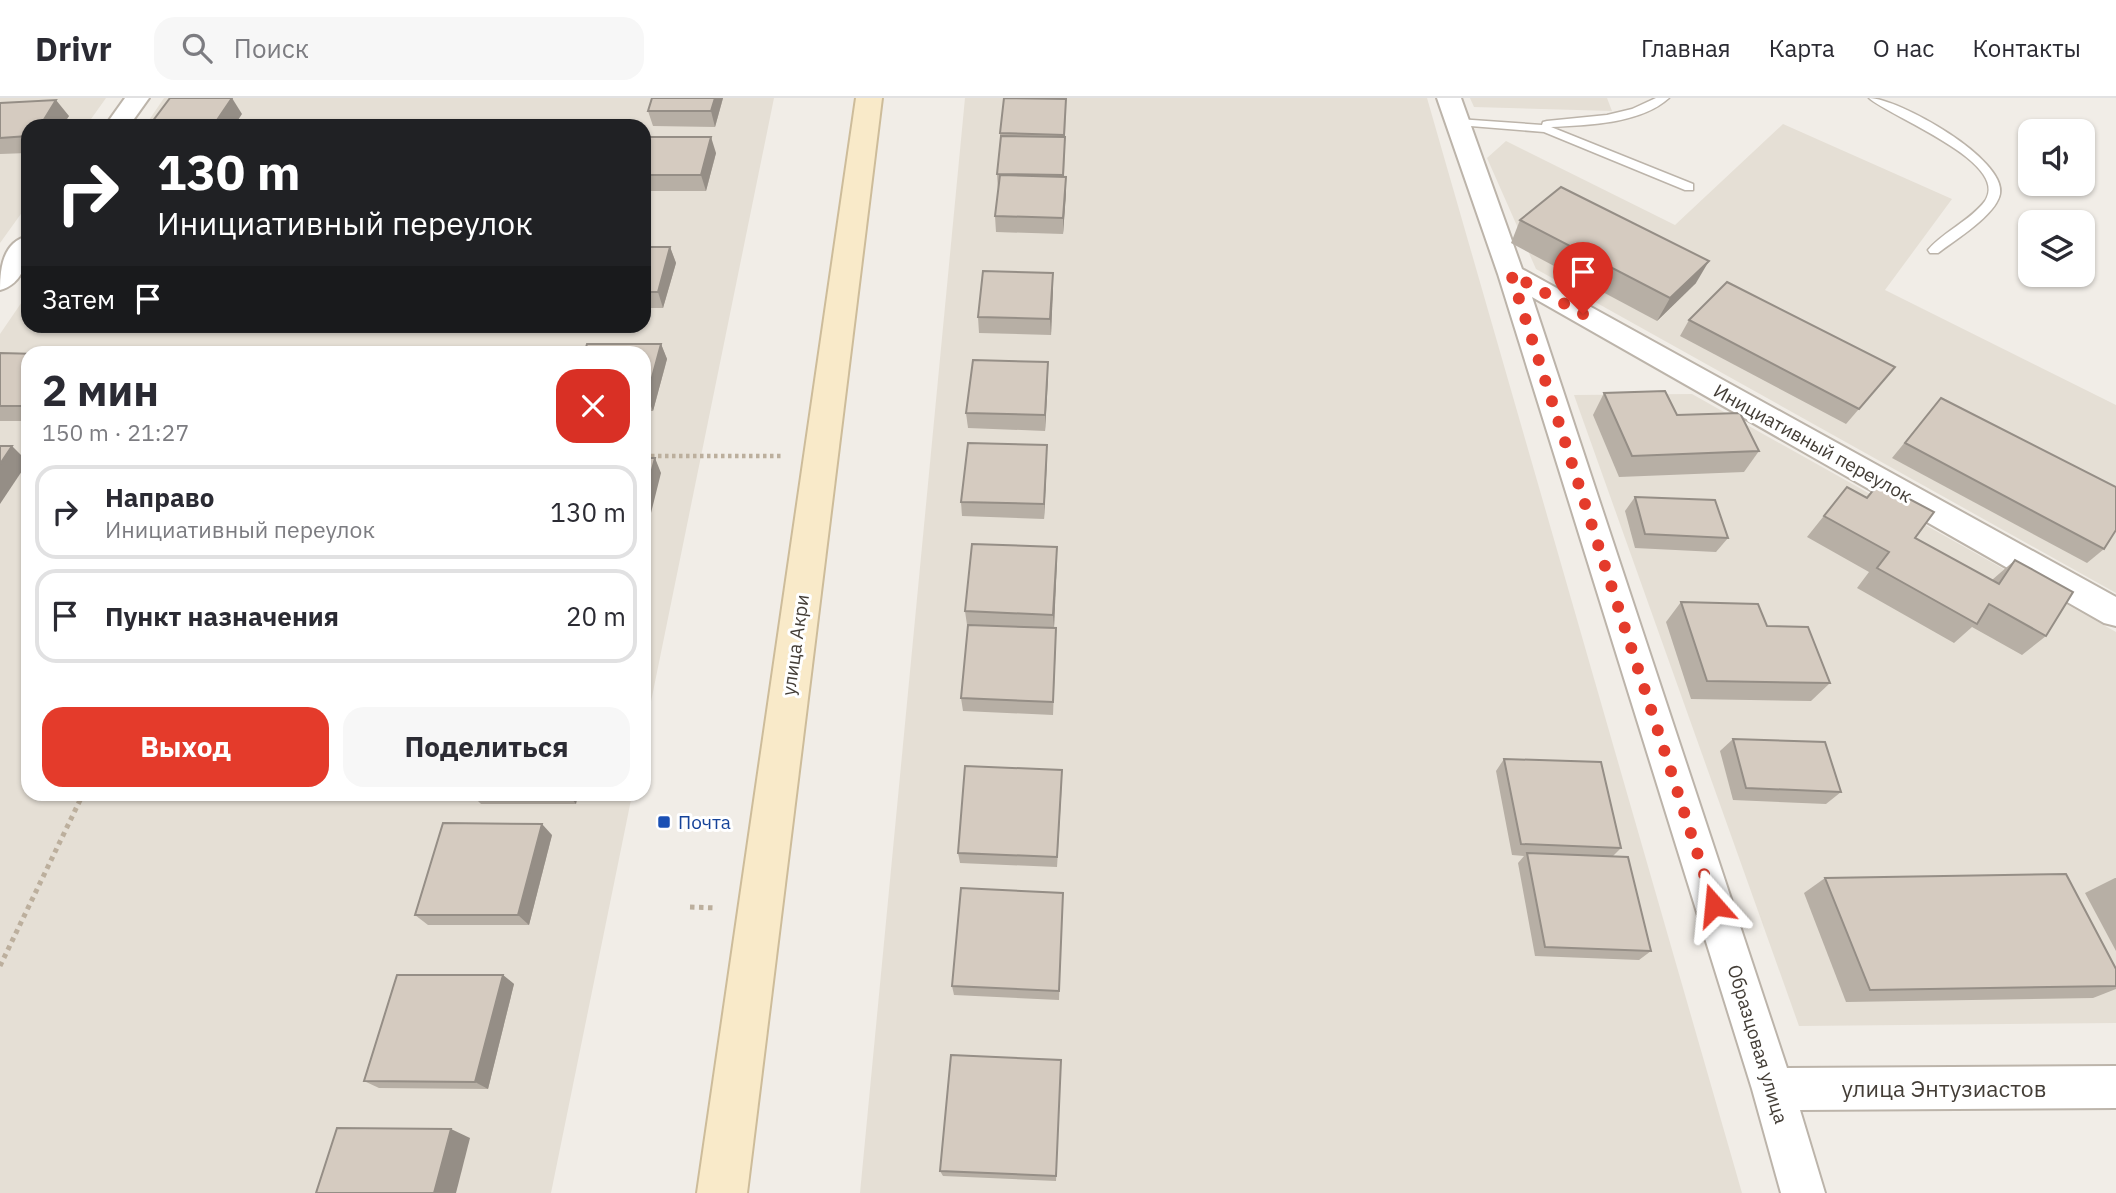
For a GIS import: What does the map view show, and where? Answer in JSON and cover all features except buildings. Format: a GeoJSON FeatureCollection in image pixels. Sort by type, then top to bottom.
{"type":"FeatureCollection","features":[{"type":"Feature","properties":{"kind":"main road","name":"улица Акри"},"geometry":{"type":"LineString","coordinates":[[722,1193],[869,98]]}},
{"type":"Feature","properties":{"kind":"street"},"geometry":{"type":"LineString","coordinates":[[122,119],[137,98]]}},
{"type":"Feature","properties":{"kind":"street","name":"Образцовая улица"},"geometry":{"type":"LineString","coordinates":[[1453,110],[1511,274],[1773,1089],[1802,1193]]}},
{"type":"Feature","properties":{"kind":"street"},"geometry":{"type":"LineString","coordinates":[[0,281],[21,253]]}},
{"type":"Feature","properties":{"kind":"street","name":"Инициативный переулок"},"geometry":{"type":"LineString","coordinates":[[1511,274],[2116,613]]}},
{"type":"Feature","properties":{"kind":"street","name":"улица Энтузиастов"},"geometry":{"type":"LineString","coordinates":[[1773,1089],[2116,1087]]}},
{"type":"Feature","properties":{"kind":"lane"},"geometry":{"type":"LineString","coordinates":[[1523,125],[1611,119],[1635,112],[1664,98]]}},
{"type":"Feature","properties":{"kind":"lane"},"geometry":{"type":"LineString","coordinates":[[1874,98],[1955,144],[1991,172],[1996,185],[1994,195],[1985,208],[1934,250]]}},
{"type":"Feature","properties":{"kind":"lane"},"geometry":{"type":"LineString","coordinates":[[1453,110],[1546,129],[1571,137],[1644,171],[1689,187]]}},
{"type":"Feature","properties":{"kind":"path"},"geometry":{"type":"LineString","coordinates":[[651,456],[821,456]]}},
{"type":"Feature","properties":{"kind":"path"},"geometry":{"type":"LineString","coordinates":[[0,966],[80,801]]}},
{"type":"Feature","properties":{"kind":"shaded area"},"geometry":{"type":"Polygon","coordinates":[[[0,98],[106,98],[91,119],[21,119],[21,214],[0,243],[0,98]]]}},
{"type":"Feature","properties":{"kind":"shaded area"},"geometry":{"type":"Polygon","coordinates":[[[164,98],[774,98],[651,702],[651,346],[21,346],[21,801],[631,801],[551,1193],[0,1193],[0,334],[21,303],[21,333],[651,333],[651,119],[150,119],[164,98]]]}},
{"type":"Feature","properties":{"kind":"shaded area"},"geometry":{"type":"Polygon","coordinates":[[[965,98],[1427,98],[1742,1193],[860,1193],[965,98]]]}},
{"type":"Feature","properties":{"kind":"shaded area"},"geometry":{"type":"Polygon","coordinates":[[[1470,98],[1607,98],[1612,111],[1474,107],[1470,98]]]}},
{"type":"Feature","properties":{"kind":"shaded area"},"geometry":{"type":"Polygon","coordinates":[[[1783,124],[1952,199],[1885,290],[2116,405],[2116,593],[1536,269],[1487,158],[1506,141],[1675,225],[1783,124]]]}},
{"type":"Feature","properties":{"kind":"shaded area"},"geometry":{"type":"Polygon","coordinates":[[[1692,394],[2116,632],[2116,1023],[1799,1026],[1574,395],[1692,394]]]}},
{"type":"Feature","properties":{"kind":"place","name":"Почта"},"geometry":{"type":"Point","coordinates":[664,822]}},
{"type":"Feature","properties":{"kind":"route"},"geometry":{"type":"LineString","coordinates":[[1583,314],[1511,274],[1714,905]]}}]}
